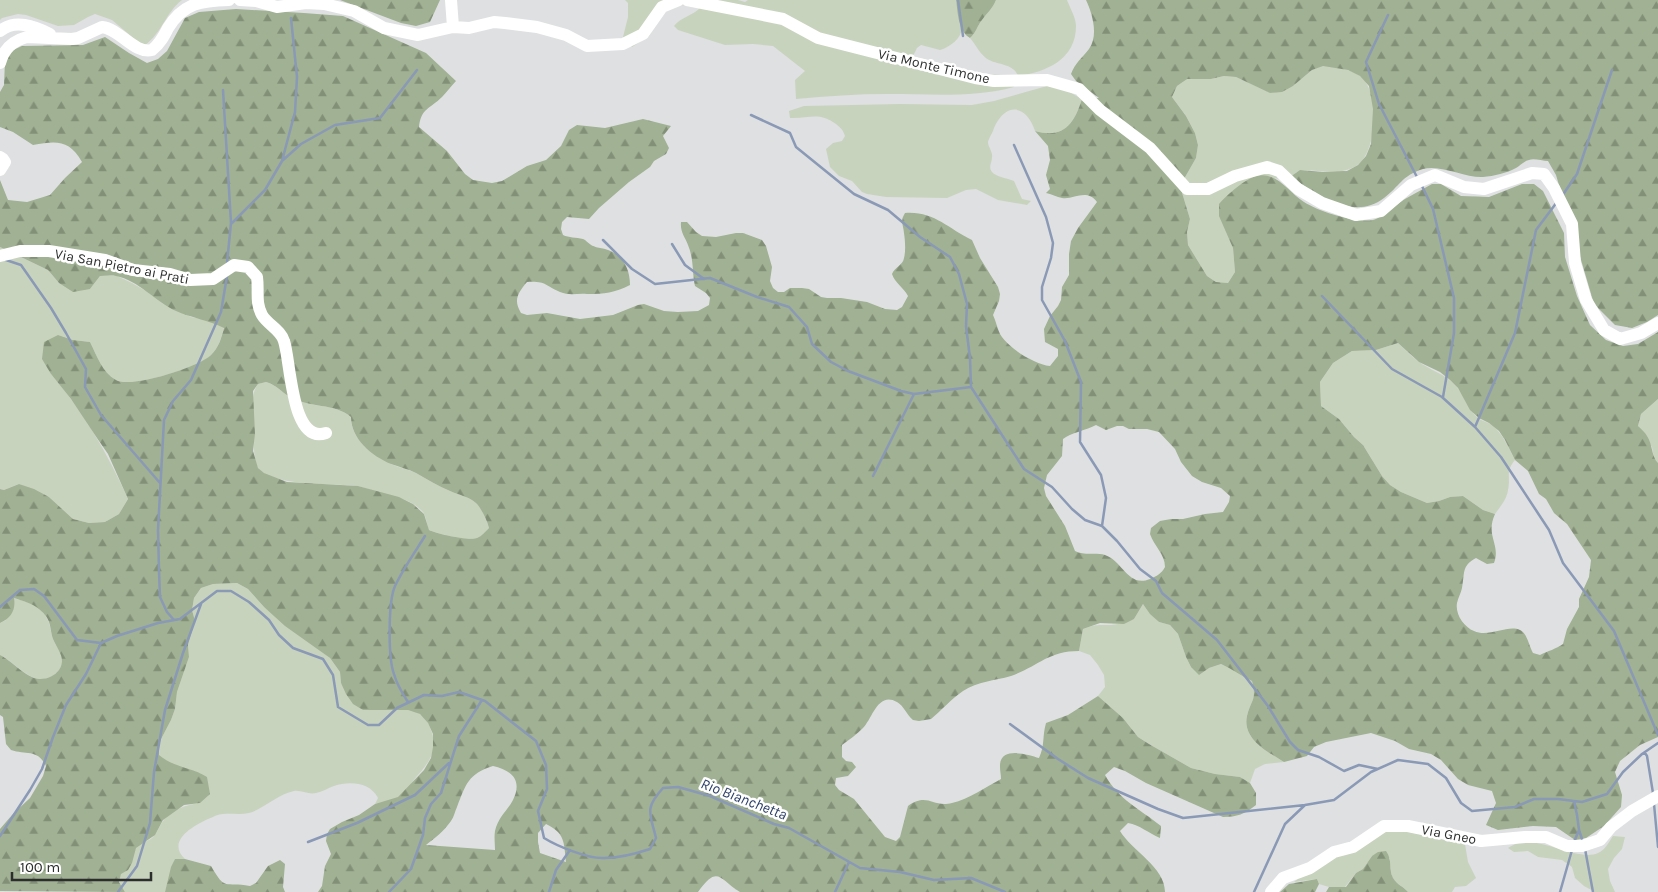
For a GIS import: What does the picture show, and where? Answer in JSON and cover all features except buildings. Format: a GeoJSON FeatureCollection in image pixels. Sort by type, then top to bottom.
{"type":"FeatureCollection","features":[{"type":"Feature","properties":{"kind":"street"},"geometry":{"type":"LineString","coordinates":[[0,63],[6,49],[12,42],[20,38],[78,38],[98,27],[105,27],[143,50],[149,51],[158,45],[173,21],[183,10],[198,2],[230,0]]}},
{"type":"Feature","properties":{"kind":"street"},"geometry":{"type":"LineString","coordinates":[[240,0],[256,1],[277,7],[306,3],[324,4],[354,11],[384,28],[418,34],[453,27],[468,28],[494,22],[505,23],[544,29],[566,35],[587,46],[623,44],[643,34],[662,7],[679,0]]}},
{"type":"Feature","properties":{"kind":"street"},"geometry":{"type":"LineString","coordinates":[[451,0],[453,27]]}},
{"type":"Feature","properties":{"kind":"street","name":"Via Monte Timone"},"geometry":{"type":"LineString","coordinates":[[687,0],[783,18],[818,38],[975,78],[994,81],[1047,80],[1079,89],[1100,110],[1150,148],[1187,189],[1208,189],[1235,176],[1267,167],[1279,171],[1298,189],[1322,203],[1356,214],[1381,211],[1411,185],[1435,176],[1464,187],[1484,189],[1532,173],[1544,174],[1554,188],[1572,224],[1575,263],[1586,300],[1604,330],[1620,339],[1641,333],[1658,323]]}},
{"type":"Feature","properties":{"kind":"street"},"geometry":{"type":"LineString","coordinates":[[0,31],[8,25],[20,24],[42,30],[59,38]]}},
{"type":"Feature","properties":{"kind":"street"},"geometry":{"type":"LineString","coordinates":[[0,157],[5,162],[0,170]]}},
{"type":"Feature","properties":{"kind":"street","name":"Via San Pietro ai Prati"},"geometry":{"type":"LineString","coordinates":[[0,256],[20,251],[49,251],[105,260],[133,270],[170,274],[190,280],[213,279],[234,265],[248,267],[257,277],[256,296],[260,311],[265,320],[283,339],[297,407],[303,424],[313,434],[326,433]]}},
{"type":"Feature","properties":{"kind":"street","name":"Via Gneo"},"geometry":{"type":"LineString","coordinates":[[1271,892],[1283,878],[1310,868],[1334,852],[1353,847],[1384,826],[1408,826],[1481,841],[1546,837],[1568,846],[1582,846],[1600,840],[1611,827],[1632,811],[1658,796]]}},
{"type":"Feature","properties":{"kind":"green space"},"geometry":{"type":"Polygon","coordinates":[[[0,0],[182,0],[172,10],[156,35],[145,45],[138,42],[112,20],[95,14],[74,25],[58,26],[18,14],[0,20],[0,0]]]}},
{"type":"Feature","properties":{"kind":"green space"},"geometry":{"type":"Polygon","coordinates":[[[340,0],[440,0],[430,22],[416,26],[401,23],[340,0]]]}},
{"type":"Feature","properties":{"kind":"green space"},"geometry":{"type":"Polygon","coordinates":[[[625,0],[738,0],[745,2],[748,0],[956,0],[962,28],[960,36],[951,45],[940,50],[921,45],[913,56],[968,73],[1018,76],[1014,87],[983,93],[951,95],[865,94],[796,99],[795,80],[805,71],[773,46],[753,44],[725,45],[678,30],[674,26],[700,8],[685,5],[672,6],[662,14],[649,36],[632,47],[623,37],[628,17],[628,3],[625,0]]]}},
{"type":"Feature","properties":{"kind":"green space"},"geometry":{"type":"Polygon","coordinates":[[[956,0],[996,0],[970,38],[961,26],[956,0]]]}},
{"type":"Feature","properties":{"kind":"green space"},"geometry":{"type":"Polygon","coordinates":[[[996,0],[1067,0],[1076,23],[1075,37],[1071,47],[1058,62],[1049,67],[1018,76],[1010,67],[986,58],[970,38],[980,22],[996,0]]]}},
{"type":"Feature","properties":{"kind":"green space"},"geometry":{"type":"Polygon","coordinates":[[[1086,0],[1658,0],[1658,315],[1632,328],[1615,325],[1594,304],[1556,175],[1548,161],[1531,159],[1509,171],[1483,177],[1437,168],[1423,169],[1410,175],[1384,198],[1372,205],[1360,207],[1347,206],[1323,197],[1290,177],[1300,170],[1323,172],[1347,171],[1358,165],[1366,156],[1371,144],[1373,109],[1369,86],[1360,76],[1348,70],[1323,66],[1312,70],[1293,86],[1282,92],[1270,93],[1236,77],[1187,79],[1177,86],[1172,97],[1186,116],[1195,133],[1198,145],[1196,158],[1180,186],[1190,219],[1187,232],[1188,245],[1207,276],[1216,282],[1228,283],[1235,272],[1233,248],[1219,216],[1219,204],[1231,192],[1256,176],[1263,175],[1276,180],[1298,198],[1319,209],[1357,220],[1373,220],[1381,217],[1405,199],[1432,184],[1441,184],[1461,196],[1489,197],[1522,184],[1534,184],[1543,191],[1564,233],[1565,257],[1577,296],[1590,325],[1606,340],[1623,346],[1638,344],[1658,332],[1658,399],[1641,414],[1638,426],[1649,439],[1654,457],[1658,463],[1658,737],[1640,745],[1620,761],[1615,772],[1622,795],[1621,807],[1604,826],[1586,838],[1575,840],[1556,827],[1533,826],[1498,830],[1486,825],[1496,803],[1492,791],[1468,785],[1458,779],[1441,760],[1431,754],[1409,749],[1395,741],[1371,733],[1326,742],[1314,747],[1307,756],[1284,762],[1258,744],[1248,731],[1246,724],[1247,716],[1254,696],[1252,681],[1221,664],[1209,668],[1199,675],[1191,667],[1178,634],[1170,625],[1159,622],[1143,604],[1134,619],[1124,624],[1100,623],[1083,629],[1079,651],[1059,654],[1011,676],[980,683],[969,688],[954,697],[931,719],[913,720],[897,702],[885,700],[876,708],[863,728],[842,745],[842,757],[846,761],[852,762],[856,767],[848,776],[836,778],[835,785],[839,790],[854,799],[885,837],[896,841],[900,837],[908,806],[920,800],[945,804],[971,796],[1001,779],[1001,760],[1009,754],[1015,753],[1039,758],[1046,723],[1068,715],[1098,696],[1123,718],[1138,737],[1149,744],[1191,768],[1215,774],[1240,777],[1250,783],[1256,793],[1256,805],[1252,808],[1241,814],[1223,817],[1114,767],[1105,775],[1123,798],[1161,826],[1160,838],[1136,825],[1128,823],[1120,831],[1160,875],[1164,883],[1165,892],[740,892],[723,879],[715,876],[710,878],[698,892],[318,892],[322,886],[325,866],[331,854],[326,841],[330,829],[359,815],[375,804],[398,797],[424,770],[431,758],[433,734],[428,723],[420,714],[408,710],[363,710],[353,704],[341,683],[340,672],[330,658],[285,626],[248,589],[237,583],[213,584],[201,588],[194,598],[192,610],[195,621],[188,645],[189,657],[177,692],[175,709],[159,743],[159,755],[177,765],[207,777],[210,794],[200,803],[184,805],[163,820],[155,835],[136,848],[132,863],[128,870],[121,874],[119,882],[125,892],[0,891],[0,829],[30,798],[43,776],[46,766],[39,757],[11,750],[6,744],[3,717],[0,715],[0,655],[29,676],[39,679],[50,677],[58,672],[62,658],[53,639],[48,620],[36,607],[14,598],[12,613],[0,623],[0,489],[4,490],[19,484],[34,489],[49,497],[73,519],[89,523],[105,522],[119,514],[128,499],[108,454],[42,359],[44,342],[58,335],[73,340],[90,342],[100,363],[111,377],[124,382],[135,382],[179,371],[204,360],[216,349],[224,328],[176,311],[139,286],[116,276],[100,276],[90,289],[73,292],[59,283],[48,270],[0,247],[0,180],[8,200],[27,202],[50,195],[82,162],[67,145],[49,143],[33,145],[13,132],[0,127],[0,92],[4,85],[5,61],[11,51],[22,46],[83,45],[105,37],[147,63],[158,59],[167,51],[185,18],[199,12],[236,9],[343,16],[426,53],[456,81],[442,97],[424,112],[419,127],[447,151],[465,174],[473,180],[492,183],[502,181],[527,166],[546,160],[561,146],[569,130],[577,125],[605,128],[643,119],[671,126],[663,136],[669,148],[666,154],[654,161],[650,167],[629,182],[589,219],[567,217],[562,222],[561,229],[563,235],[583,239],[593,246],[618,255],[625,263],[629,273],[630,285],[619,290],[604,293],[570,294],[560,292],[542,283],[527,282],[517,300],[521,313],[527,315],[547,313],[580,319],[613,315],[644,304],[664,311],[678,312],[698,311],[709,305],[710,298],[695,286],[691,255],[682,232],[681,222],[687,222],[702,236],[716,237],[743,233],[762,240],[766,246],[772,267],[770,281],[773,288],[778,292],[784,292],[790,288],[809,289],[821,297],[867,302],[885,309],[897,310],[902,307],[908,296],[892,274],[905,255],[903,216],[905,213],[915,213],[940,221],[972,240],[980,258],[998,287],[999,301],[993,315],[1000,334],[1009,345],[1022,354],[1050,366],[1058,356],[1058,349],[1045,342],[1044,329],[1061,300],[1062,287],[1069,275],[1071,241],[1097,202],[1093,198],[1084,195],[1062,198],[1046,193],[1050,189],[1046,175],[1050,160],[1048,146],[1035,131],[1053,133],[1061,131],[1075,116],[1082,99],[1099,98],[1076,81],[1071,74],[1089,49],[1094,37],[1094,24],[1086,0]],[[1398,343],[1376,350],[1352,351],[1333,363],[1320,382],[1321,406],[1339,419],[1363,445],[1382,476],[1390,485],[1401,492],[1427,503],[1463,496],[1483,510],[1495,514],[1492,522],[1492,534],[1496,550],[1494,563],[1487,564],[1476,558],[1466,567],[1462,588],[1457,601],[1457,611],[1461,620],[1474,631],[1480,633],[1510,629],[1520,630],[1526,637],[1533,653],[1540,655],[1560,646],[1563,644],[1567,629],[1579,607],[1579,599],[1589,577],[1591,560],[1567,524],[1554,513],[1546,499],[1539,494],[1528,471],[1515,460],[1499,431],[1470,410],[1458,388],[1450,380],[1440,372],[1419,362],[1398,343]],[[266,382],[258,384],[253,391],[255,434],[253,451],[258,468],[264,473],[287,482],[358,486],[399,497],[413,504],[424,514],[429,530],[446,535],[473,539],[489,528],[481,509],[471,500],[413,472],[384,461],[370,451],[364,446],[355,432],[351,417],[345,413],[330,407],[297,400],[266,382]],[[1096,425],[1063,439],[1062,456],[1047,475],[1044,488],[1046,496],[1065,526],[1075,551],[1105,555],[1136,580],[1150,579],[1159,574],[1165,567],[1165,562],[1150,534],[1151,528],[1160,521],[1223,512],[1229,502],[1230,496],[1221,488],[1202,482],[1192,476],[1181,462],[1175,449],[1159,432],[1147,429],[1129,429],[1123,426],[1106,430],[1096,425]],[[493,766],[473,776],[466,786],[451,821],[426,845],[495,850],[496,826],[513,800],[517,787],[516,782],[510,773],[493,766]],[[546,824],[538,833],[540,853],[566,862],[562,839],[552,827],[546,824]]]}},
{"type":"Feature","properties":{"kind":"green space"},"geometry":{"type":"Polygon","coordinates":[[[1323,65],[1351,71],[1360,76],[1366,83],[1371,94],[1374,121],[1369,148],[1363,159],[1356,166],[1343,171],[1303,170],[1290,177],[1277,178],[1267,176],[1229,237],[1233,248],[1235,272],[1228,283],[1216,282],[1207,276],[1188,245],[1187,232],[1190,219],[1180,186],[1196,158],[1198,145],[1195,133],[1186,116],[1172,97],[1177,86],[1186,79],[1211,79],[1224,76],[1236,77],[1271,93],[1293,86],[1312,70],[1323,65]]]}},
{"type":"Feature","properties":{"kind":"green space"},"geometry":{"type":"Polygon","coordinates":[[[1047,86],[1064,89],[1082,99],[1075,116],[1066,127],[1061,131],[1053,133],[1035,131],[1027,116],[1022,112],[1010,110],[999,119],[988,142],[992,155],[991,170],[996,175],[1014,181],[1022,199],[1031,201],[1027,205],[998,200],[976,189],[966,190],[947,198],[886,197],[867,194],[862,192],[852,181],[839,176],[830,167],[826,149],[833,143],[842,141],[845,136],[841,128],[830,120],[819,117],[790,118],[789,111],[804,106],[972,105],[994,101],[1047,86]]]}},
{"type":"Feature","properties":{"kind":"green space"},"geometry":{"type":"Polygon","coordinates":[[[0,247],[48,270],[59,283],[90,289],[100,276],[117,276],[191,317],[208,320],[224,327],[216,349],[204,360],[180,371],[135,382],[124,382],[111,377],[100,363],[90,342],[73,340],[58,335],[51,374],[74,403],[94,433],[128,499],[119,514],[105,522],[89,523],[73,519],[49,497],[19,484],[4,490],[0,489],[0,247]]]}},
{"type":"Feature","properties":{"kind":"green space"},"geometry":{"type":"Polygon","coordinates":[[[1398,343],[1418,361],[1451,382],[1459,390],[1475,415],[1492,425],[1505,441],[1515,460],[1509,471],[1509,485],[1506,497],[1495,514],[1483,510],[1463,496],[1427,503],[1401,492],[1390,485],[1382,476],[1363,445],[1339,419],[1321,406],[1320,382],[1333,363],[1352,351],[1376,350],[1398,343]]]}},
{"type":"Feature","properties":{"kind":"green space"},"geometry":{"type":"Polygon","coordinates":[[[266,382],[297,400],[330,407],[345,413],[351,417],[355,433],[370,451],[391,464],[413,472],[471,500],[481,509],[489,528],[481,536],[473,539],[446,535],[429,530],[423,512],[414,504],[404,499],[359,487],[287,481],[263,473],[257,466],[255,456],[253,399],[258,384],[266,382]]]}},
{"type":"Feature","properties":{"kind":"green space"},"geometry":{"type":"Polygon","coordinates":[[[1658,399],[1658,463],[1654,458],[1652,447],[1638,426],[1641,414],[1658,399]]]}},
{"type":"Feature","properties":{"kind":"green space"},"geometry":{"type":"Polygon","coordinates":[[[237,583],[248,589],[264,607],[330,658],[340,672],[341,683],[363,710],[401,709],[420,714],[427,721],[431,730],[434,745],[433,752],[427,764],[406,790],[392,800],[375,804],[378,798],[370,789],[352,783],[334,786],[313,793],[294,791],[282,795],[249,813],[221,814],[208,819],[189,830],[180,840],[178,846],[185,859],[175,859],[165,892],[125,892],[119,882],[121,873],[130,865],[136,848],[152,838],[170,813],[184,806],[200,803],[201,774],[168,763],[159,756],[159,743],[175,709],[177,692],[189,657],[188,645],[195,621],[192,610],[194,598],[201,588],[213,584],[237,583]]]}},
{"type":"Feature","properties":{"kind":"green space"},"geometry":{"type":"Polygon","coordinates":[[[14,598],[36,606],[48,619],[53,639],[62,656],[59,670],[49,678],[34,678],[0,655],[0,623],[6,620],[14,598]]]}},
{"type":"Feature","properties":{"kind":"green space"},"geometry":{"type":"Polygon","coordinates":[[[1143,604],[1159,622],[1170,625],[1178,634],[1191,667],[1209,668],[1221,664],[1252,681],[1254,696],[1247,716],[1246,724],[1248,731],[1258,744],[1284,762],[1265,764],[1255,769],[1250,783],[1240,777],[1215,774],[1191,768],[1138,737],[1123,718],[1098,696],[1105,687],[1104,675],[1090,655],[1079,651],[1083,629],[1134,619],[1143,604]]]}},
{"type":"Feature","properties":{"kind":"green space"},"geometry":{"type":"Polygon","coordinates":[[[1391,828],[1465,844],[1468,862],[1476,878],[1466,886],[1455,887],[1452,892],[1408,892],[1393,879],[1390,858],[1372,856],[1363,869],[1356,873],[1345,887],[1329,887],[1319,884],[1317,879],[1294,882],[1305,873],[1391,828]]]}},
{"type":"Feature","properties":{"kind":"green space"},"geometry":{"type":"Polygon","coordinates":[[[1613,836],[1625,837],[1622,849],[1608,869],[1610,881],[1615,892],[1595,892],[1584,886],[1575,878],[1572,867],[1562,860],[1538,857],[1528,851],[1514,852],[1508,848],[1518,843],[1528,842],[1590,855],[1603,850],[1613,836]]]}},
{"type":"Feature","properties":{"kind":"green space"},"geometry":{"type":"Polygon","coordinates":[[[1386,851],[1393,878],[1408,892],[1326,892],[1329,887],[1346,887],[1372,856],[1378,852],[1386,851]]]}},
{"type":"Feature","properties":{"kind":"green space"},"geometry":{"type":"Polygon","coordinates":[[[175,859],[185,859],[211,866],[226,884],[250,886],[256,883],[268,866],[280,860],[285,864],[283,887],[285,892],[165,892],[171,867],[175,859]]]}},
{"type":"Feature","properties":{"kind":"green space"},"geometry":{"type":"Polygon","coordinates":[[[1317,879],[1319,884],[1315,892],[1280,892],[1289,884],[1317,879]]]}},
{"type":"Feature","properties":{"kind":"waterway"},"geometry":{"type":"LineString","coordinates":[[958,0],[963,36]]}},
{"type":"Feature","properties":{"kind":"waterway"},"geometry":{"type":"LineString","coordinates":[[1388,15],[1366,62],[1379,104],[1418,179]]}},
{"type":"Feature","properties":{"kind":"waterway"},"geometry":{"type":"LineString","coordinates":[[232,223],[265,190],[282,161],[295,112],[297,77],[291,18]]}},
{"type":"Feature","properties":{"kind":"waterway"},"geometry":{"type":"LineString","coordinates":[[282,161],[301,144],[335,125],[380,118],[417,70]]}},
{"type":"Feature","properties":{"kind":"waterway"},"geometry":{"type":"LineString","coordinates":[[1562,196],[1577,174],[1612,70]]}},
{"type":"Feature","properties":{"kind":"waterway"},"geometry":{"type":"LineString","coordinates":[[223,90],[231,223],[227,263]]}},
{"type":"Feature","properties":{"kind":"waterway"},"geometry":{"type":"LineString","coordinates":[[751,115],[790,133],[796,147],[854,194],[888,210],[920,237],[950,257],[959,274],[967,304],[966,326],[971,387],[1024,469],[1052,487],[1085,520],[1102,526],[1140,569],[1156,581],[1162,593],[1217,640],[1268,706],[1290,742],[1298,750],[1319,757],[1344,771],[1359,765],[1378,769]]}},
{"type":"Feature","properties":{"kind":"waterway"},"geometry":{"type":"LineString","coordinates":[[1014,145],[1046,217],[1053,243],[1051,258],[1042,287],[1042,300],[1065,341],[1081,382],[1080,442],[1101,475],[1106,498],[1102,526]]}},
{"type":"Feature","properties":{"kind":"waterway"},"geometry":{"type":"LineString","coordinates":[[1422,186],[1433,209],[1454,298],[1454,333],[1443,397]]}},
{"type":"Feature","properties":{"kind":"waterway"},"geometry":{"type":"LineString","coordinates":[[1475,427],[1515,333],[1536,230],[1557,202]]}},
{"type":"Feature","properties":{"kind":"waterway"},"geometry":{"type":"LineString","coordinates":[[603,240],[632,269],[655,284],[710,278],[757,297],[789,307],[807,327],[812,344],[831,362],[848,371],[914,394],[971,387]]}},
{"type":"Feature","properties":{"kind":"waterway"},"geometry":{"type":"LineString","coordinates":[[672,244],[685,265],[704,279]]}},
{"type":"Feature","properties":{"kind":"waterway"},"geometry":{"type":"LineString","coordinates":[[6,260],[21,265],[51,308],[86,369],[85,387],[101,415],[160,483]]}},
{"type":"Feature","properties":{"kind":"waterway"},"geometry":{"type":"LineString","coordinates":[[174,620],[167,612],[160,597],[158,530],[164,420],[173,401],[191,380],[221,312],[227,276]]}},
{"type":"Feature","properties":{"kind":"waterway"},"geometry":{"type":"LineString","coordinates":[[1322,296],[1392,369],[1442,397],[1475,427],[1501,457],[1549,530],[1563,563],[1614,631],[1658,735]]}},
{"type":"Feature","properties":{"kind":"waterway"},"geometry":{"type":"LineString","coordinates":[[873,476],[914,394]]}},
{"type":"Feature","properties":{"kind":"waterway"},"geometry":{"type":"LineString","coordinates":[[408,702],[398,685],[392,666],[390,643],[391,604],[395,586],[425,536]]}},
{"type":"Feature","properties":{"kind":"waterway","name":"Rio Bianchetta"},"geometry":{"type":"LineString","coordinates":[[0,607],[20,590],[34,589],[44,596],[77,640],[101,643],[158,623],[180,619],[217,591],[231,591],[249,602],[269,620],[279,635],[293,648],[323,659],[333,675],[338,707],[368,725],[379,725],[397,708],[424,695],[442,696],[459,692],[485,701],[536,741],[546,765],[547,789],[538,811],[544,838],[581,854],[597,858],[610,858],[650,849],[656,838],[650,811],[653,801],[663,788],[678,787],[710,796],[774,824],[789,828],[860,868],[900,872],[934,880],[971,878],[1005,892]]}},
{"type":"Feature","properties":{"kind":"waterway"},"geometry":{"type":"LineString","coordinates":[[118,892],[137,866],[150,823],[154,772],[165,710],[201,604]]}},
{"type":"Feature","properties":{"kind":"waterway"},"geometry":{"type":"LineString","coordinates":[[0,836],[42,769],[66,705],[86,674],[101,643]]}},
{"type":"Feature","properties":{"kind":"waterway"},"geometry":{"type":"LineString","coordinates":[[389,892],[411,869],[423,835],[425,818],[431,804],[441,793],[459,736],[482,700]]}},
{"type":"Feature","properties":{"kind":"waterway"},"geometry":{"type":"LineString","coordinates":[[1010,724],[1088,778],[1183,818],[1305,805]]}},
{"type":"Feature","properties":{"kind":"waterway","name":"Rio Bianchetta"},"geometry":{"type":"LineString","coordinates":[[1254,892],[1285,824],[1305,805],[1334,800],[1371,772],[1398,760],[1428,764],[1446,778],[1461,803],[1472,811],[1515,807],[1534,799],[1582,802],[1607,794],[1623,772],[1642,754],[1658,743]]}},
{"type":"Feature","properties":{"kind":"waterway"},"geometry":{"type":"LineString","coordinates":[[1645,753],[1653,793]]}},
{"type":"Feature","properties":{"kind":"waterway"},"geometry":{"type":"LineString","coordinates":[[308,842],[357,823],[415,795],[449,763]]}},
{"type":"Feature","properties":{"kind":"waterway"},"geometry":{"type":"LineString","coordinates":[[1574,801],[1579,830],[1574,842]]}},
{"type":"Feature","properties":{"kind":"waterway"},"geometry":{"type":"LineString","coordinates":[[1654,804],[1658,847]]}},
{"type":"Feature","properties":{"kind":"waterway"},"geometry":{"type":"LineString","coordinates":[[1579,830],[1583,842]]}},
{"type":"Feature","properties":{"kind":"waterway"},"geometry":{"type":"LineString","coordinates":[[1585,849],[1593,892]]}},
{"type":"Feature","properties":{"kind":"waterway"},"geometry":{"type":"LineString","coordinates":[[549,892],[556,870],[570,850]]}},
{"type":"Feature","properties":{"kind":"waterway"},"geometry":{"type":"LineString","coordinates":[[1560,892],[1572,850]]}},
{"type":"Feature","properties":{"kind":"waterway"},"geometry":{"type":"LineString","coordinates":[[835,892],[849,862]]}}]}
